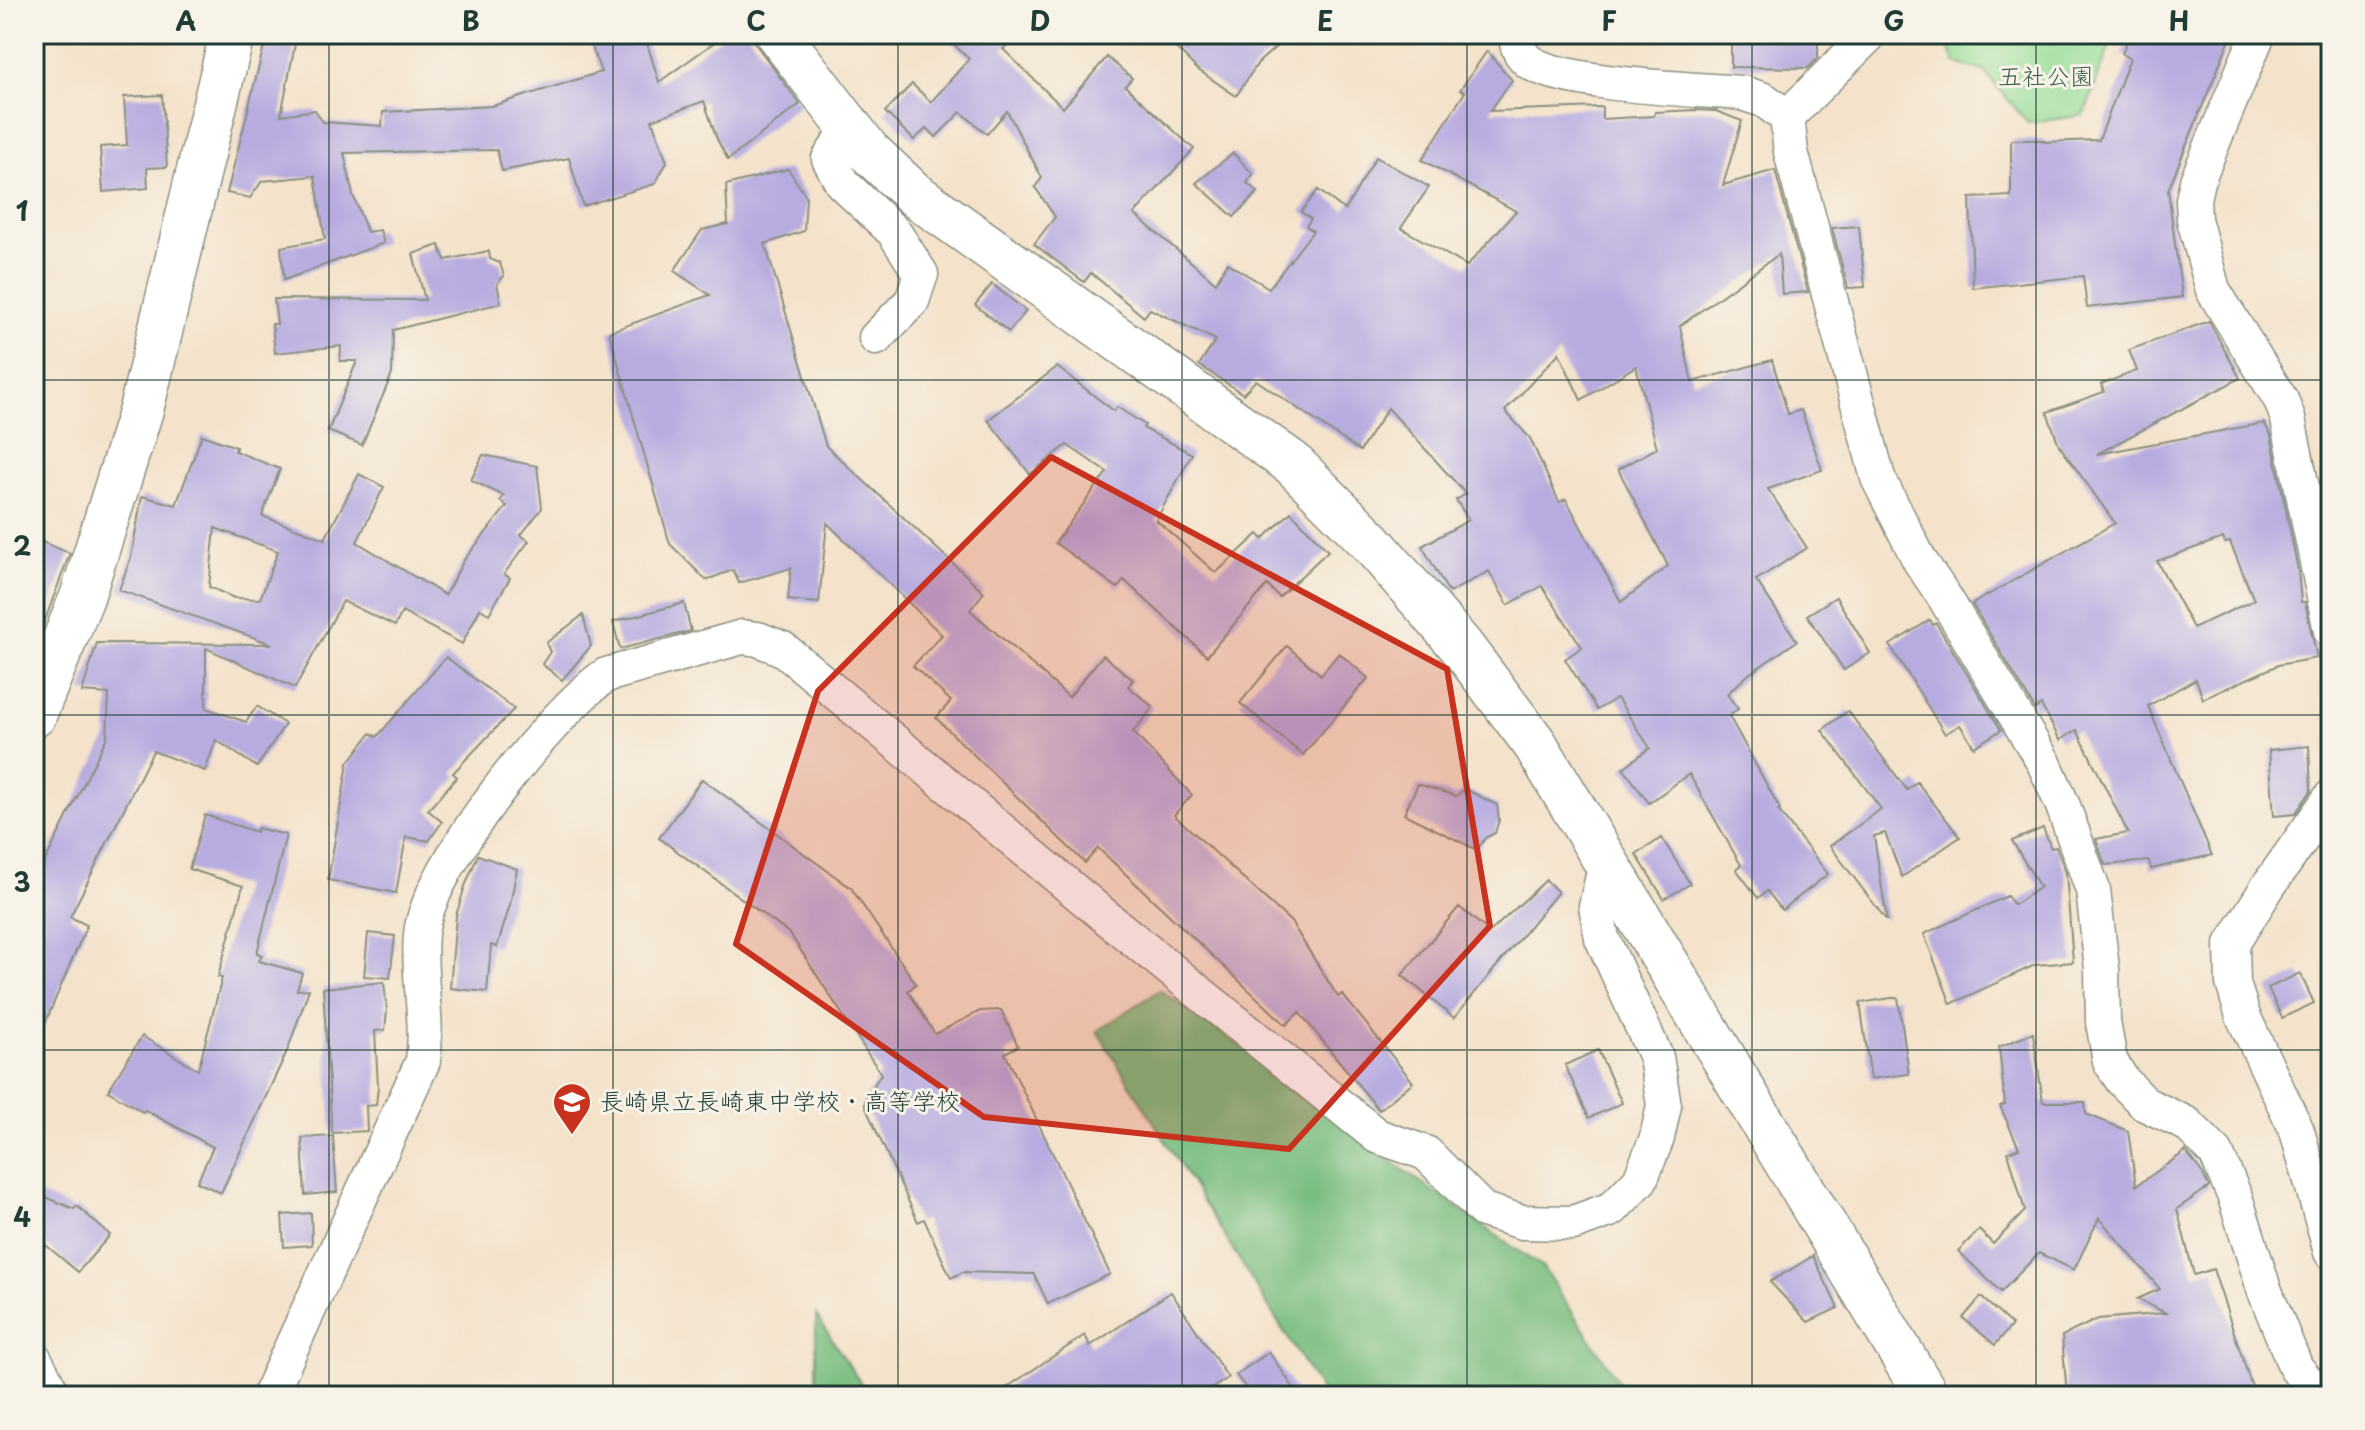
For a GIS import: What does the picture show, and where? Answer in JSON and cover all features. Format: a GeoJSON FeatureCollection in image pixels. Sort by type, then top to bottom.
{"type":"FeatureCollection","features":[{"type":"Feature","properties":{"kind":"street"},"geometry":{"type":"LineString","coordinates":[[34,715],[82,597],[141,410],[232,34]]}},
{"type":"Feature","properties":{"kind":"street"},"geometry":{"type":"LineString","coordinates":[[778,34],[868,151],[914,194],[1292,463],[1370,541],[1461,646],[1535,744],[1927,1396]]}},
{"type":"Feature","properties":{"kind":"street"},"geometry":{"type":"LineString","coordinates":[[1516,34],[1519,50],[1527,60],[1564,76],[1742,93],[1764,100],[1787,117],[1791,152],[1878,478],[1920,561],[2044,763],[2093,890],[2102,969],[2103,1022],[2110,1061],[2122,1080],[2145,1104],[2187,1124],[2216,1153],[2235,1197],[2264,1289],[2296,1368],[2320,1396]]}},
{"type":"Feature","properties":{"kind":"street"},"geometry":{"type":"LineString","coordinates":[[1787,117],[1870,34]]}},
{"type":"Feature","properties":{"kind":"street"},"geometry":{"type":"LineString","coordinates":[[2258,34],[2197,181],[2193,200],[2194,219],[2213,290],[2281,400],[2288,419],[2331,631]]}},
{"type":"Feature","properties":{"kind":"street"},"geometry":{"type":"LineString","coordinates":[[850,128],[829,159],[842,183],[894,232],[921,274],[912,301],[876,338]]}},
{"type":"Feature","properties":{"kind":"street"},"geometry":{"type":"LineString","coordinates":[[269,1396],[423,1061],[421,935],[432,897],[450,860],[497,792],[552,725],[606,675],[742,637],[758,639],[783,649],[1135,942],[1377,1136],[1426,1153],[1483,1210],[1522,1222],[1573,1223],[1612,1209],[1640,1180],[1657,1138],[1664,1105],[1656,1057],[1602,938],[1596,906],[1606,863]]}},
{"type":"Feature","properties":{"kind":"street"},"geometry":{"type":"LineString","coordinates":[[2331,797],[2232,944],[2233,983],[2243,1016],[2297,1131],[2331,1252]]}},
{"type":"Feature","properties":{"kind":"street"},"geometry":{"type":"LineString","coordinates":[[34,1358],[54,1396]]}},
{"type":"Feature","properties":{"kind":"highlighted area"},"geometry":{"type":"Polygon","coordinates":[[[1051,457],[1447,669],[1490,926],[1289,1149],[984,1117],[736,944],[818,691],[1051,457]]]}},
{"type":"Feature","properties":{"kind":"green space","name":"五社公園"},"geometry":{"type":"Polygon","coordinates":[[[1945,34],[2114,34],[2084,115],[2028,123],[1984,71],[1955,63],[1945,34]]]}},
{"type":"Feature","properties":{"kind":"green space"},"geometry":{"type":"Polygon","coordinates":[[[1160,990],[1256,1057],[1392,1162],[1543,1268],[1623,1388],[1636,1396],[1324,1396],[1097,1031],[1160,990]]]}},
{"type":"Feature","properties":{"kind":"green space"},"geometry":{"type":"Polygon","coordinates":[[[816,1315],[869,1396],[816,1396],[816,1315]]]}},
{"type":"Feature","properties":{"kind":"building"},"geometry":{"type":"Polygon","coordinates":[[[267,34],[297,34],[281,115],[315,110],[323,122],[382,126],[383,112],[492,106],[601,72],[587,34],[644,34],[659,82],[726,34],[748,34],[800,104],[728,160],[704,101],[652,120],[667,162],[655,184],[583,206],[569,158],[502,171],[497,150],[344,153],[353,195],[367,232],[380,230],[384,243],[284,280],[281,247],[325,239],[315,176],[262,181],[250,198],[227,193],[267,34]]]}},
{"type":"Feature","properties":{"kind":"building"},"geometry":{"type":"Polygon","coordinates":[[[943,34],[1019,34],[1003,49],[1063,108],[1107,57],[1132,78],[1125,86],[1194,149],[1134,214],[1216,283],[1227,263],[1269,288],[1313,231],[1306,226],[1311,219],[1301,212],[1318,190],[1345,210],[1376,157],[1429,187],[1401,228],[1467,266],[1516,211],[1422,160],[1465,92],[1460,90],[1487,51],[1512,80],[1490,111],[1602,107],[1602,119],[1696,110],[1716,111],[1742,121],[1723,185],[1775,170],[1808,292],[1782,294],[1779,254],[1680,326],[1692,382],[1772,360],[1788,414],[1801,410],[1822,470],[1768,489],[1807,548],[1756,580],[1797,641],[1749,674],[1727,694],[1738,709],[1729,716],[1778,810],[1828,874],[1782,910],[1767,891],[1758,898],[1736,869],[1741,865],[1689,774],[1649,803],[1623,768],[1650,748],[1617,698],[1597,710],[1565,659],[1582,647],[1542,586],[1508,605],[1489,571],[1449,593],[1422,546],[1469,520],[1456,500],[1466,494],[1388,408],[1360,451],[1256,380],[1243,394],[1199,365],[1216,340],[1150,309],[1144,317],[1091,273],[1084,282],[1034,244],[1055,217],[1035,187],[1042,178],[1007,111],[987,134],[961,112],[936,137],[927,128],[914,140],[885,112],[912,84],[931,102],[969,59],[943,34]],[[1559,353],[1505,411],[1530,438],[1559,502],[1566,499],[1621,602],[1668,566],[1618,469],[1657,448],[1636,366],[1581,400],[1559,353]]]}},
{"type":"Feature","properties":{"kind":"building"},"geometry":{"type":"Polygon","coordinates":[[[1162,34],[1290,34],[1258,63],[1236,96],[1197,69],[1162,34]]]}},
{"type":"Feature","properties":{"kind":"building"},"geometry":{"type":"Polygon","coordinates":[[[1731,34],[1818,34],[1818,58],[1808,68],[1731,67],[1731,34]]]}},
{"type":"Feature","properties":{"kind":"building"},"geometry":{"type":"Polygon","coordinates":[[[2130,34],[2232,34],[2168,190],[2182,297],[2087,308],[2083,276],[1973,288],[1970,198],[2011,196],[2011,140],[2099,140],[2130,58],[2122,54],[2130,34]]]}},
{"type":"Feature","properties":{"kind":"building"},"geometry":{"type":"Polygon","coordinates":[[[162,95],[167,167],[147,168],[148,188],[103,192],[100,147],[127,145],[124,97],[162,95]]]}},
{"type":"Feature","properties":{"kind":"building"},"geometry":{"type":"Polygon","coordinates":[[[1233,153],[1253,174],[1247,183],[1258,192],[1234,217],[1196,183],[1233,153]]]}},
{"type":"Feature","properties":{"kind":"building"},"geometry":{"type":"Polygon","coordinates":[[[788,169],[806,196],[804,231],[765,244],[826,446],[984,592],[970,610],[1069,697],[1103,655],[1133,680],[1128,686],[1153,707],[1133,732],[1192,795],[1174,815],[1291,922],[1338,997],[1342,994],[1413,1082],[1379,1110],[1299,1012],[1286,1025],[1098,848],[1085,863],[936,718],[951,701],[913,666],[942,635],[827,523],[819,603],[788,600],[791,568],[739,583],[733,570],[706,580],[670,544],[609,332],[710,295],[674,271],[702,230],[728,224],[726,185],[788,169]]]}},
{"type":"Feature","properties":{"kind":"building"},"geometry":{"type":"Polygon","coordinates":[[[1859,226],[1865,287],[1848,288],[1832,228],[1859,226]]]}},
{"type":"Feature","properties":{"kind":"building"},"geometry":{"type":"Polygon","coordinates":[[[439,245],[445,260],[489,251],[490,259],[500,263],[504,276],[497,284],[501,303],[393,330],[392,374],[362,445],[328,431],[357,361],[340,361],[341,346],[275,353],[272,324],[277,324],[274,299],[425,300],[413,254],[439,245]]]}},
{"type":"Feature","properties":{"kind":"building"},"geometry":{"type":"Polygon","coordinates":[[[992,284],[1026,311],[1009,332],[975,305],[992,284]]]}},
{"type":"Feature","properties":{"kind":"building"},"geometry":{"type":"Polygon","coordinates":[[[2209,321],[2240,378],[2097,454],[2264,423],[2271,435],[2298,570],[2301,602],[2305,602],[2317,658],[2278,665],[2203,699],[2196,679],[2148,706],[2212,855],[2151,869],[2149,861],[2105,865],[2096,839],[2128,833],[2077,730],[2060,740],[2041,705],[2035,709],[1972,604],[2115,523],[2059,445],[2047,412],[2104,392],[2101,384],[2137,371],[2129,350],[2209,321]],[[2223,538],[2157,561],[2193,628],[2254,600],[2230,542],[2225,543],[2223,538]]]}},
{"type":"Feature","properties":{"kind":"building"},"geometry":{"type":"Polygon","coordinates":[[[1057,367],[1114,411],[1117,407],[1145,425],[1143,428],[1192,454],[1156,520],[1216,573],[1258,534],[1263,539],[1291,512],[1328,551],[1279,597],[1267,585],[1207,656],[1124,580],[1118,588],[1055,543],[1107,472],[1067,445],[1030,474],[988,420],[1057,367]]]}},
{"type":"Feature","properties":{"kind":"building"},"geometry":{"type":"Polygon","coordinates":[[[202,435],[236,447],[235,451],[280,469],[262,516],[325,539],[359,474],[384,487],[357,542],[445,595],[464,560],[507,506],[500,501],[504,496],[471,480],[483,455],[537,466],[542,508],[521,535],[529,541],[504,574],[510,578],[489,614],[480,609],[462,644],[402,612],[395,626],[343,601],[295,688],[206,648],[206,708],[246,722],[257,706],[285,724],[257,767],[216,740],[205,771],[153,751],[70,917],[87,925],[34,1049],[34,883],[107,737],[109,694],[82,692],[97,643],[272,644],[119,590],[131,557],[142,496],[176,505],[202,435]],[[215,528],[209,587],[234,598],[260,599],[278,551],[215,528]]]}},
{"type":"Feature","properties":{"kind":"building"},"geometry":{"type":"Polygon","coordinates":[[[34,539],[70,553],[35,647],[34,646],[34,539]]]}},
{"type":"Feature","properties":{"kind":"building"},"geometry":{"type":"Polygon","coordinates":[[[1836,597],[1870,653],[1844,670],[1807,615],[1836,597]]]}},
{"type":"Feature","properties":{"kind":"building"},"geometry":{"type":"Polygon","coordinates":[[[684,603],[691,631],[620,649],[613,622],[684,603]]]}},
{"type":"Feature","properties":{"kind":"building"},"geometry":{"type":"Polygon","coordinates":[[[583,615],[591,646],[562,680],[542,664],[550,652],[546,643],[583,615]]]}},
{"type":"Feature","properties":{"kind":"building"},"geometry":{"type":"Polygon","coordinates":[[[1930,620],[1933,625],[1936,623],[2001,730],[1974,747],[1960,725],[1945,734],[1890,645],[1930,620]]]}},
{"type":"Feature","properties":{"kind":"building"},"geometry":{"type":"Polygon","coordinates":[[[1287,646],[1321,675],[1339,653],[1368,678],[1303,755],[1240,703],[1287,646]]]}},
{"type":"Feature","properties":{"kind":"building"},"geometry":{"type":"Polygon","coordinates":[[[446,657],[514,709],[453,773],[457,777],[428,810],[442,822],[429,841],[406,837],[396,893],[328,880],[348,763],[371,733],[377,737],[446,657]]]}},
{"type":"Feature","properties":{"kind":"building"},"geometry":{"type":"Polygon","coordinates":[[[1848,711],[1907,790],[1917,782],[1960,837],[1902,877],[1885,833],[1874,836],[1887,921],[1830,846],[1881,809],[1822,730],[1848,711]]]}},
{"type":"Feature","properties":{"kind":"building"},"geometry":{"type":"Polygon","coordinates":[[[2309,746],[2311,791],[2295,814],[2274,816],[2269,750],[2309,746]]]}},
{"type":"Feature","properties":{"kind":"building"},"geometry":{"type":"Polygon","coordinates":[[[702,779],[851,888],[916,984],[908,991],[935,1034],[980,1011],[1001,1010],[1018,1046],[1005,1053],[1110,1274],[1048,1304],[1034,1274],[963,1272],[951,1278],[924,1219],[918,1222],[865,1106],[865,1099],[881,1074],[790,934],[659,838],[702,779]]]}},
{"type":"Feature","properties":{"kind":"building"},"geometry":{"type":"Polygon","coordinates":[[[1418,784],[1456,796],[1465,789],[1497,805],[1499,820],[1495,833],[1485,838],[1477,850],[1404,814],[1418,784]]]}},
{"type":"Feature","properties":{"kind":"building"},"geometry":{"type":"Polygon","coordinates":[[[205,815],[256,832],[257,828],[286,835],[257,953],[262,955],[259,961],[302,973],[297,990],[309,989],[288,1049],[221,1193],[197,1182],[213,1147],[108,1091],[142,1036],[198,1070],[222,978],[218,977],[243,886],[189,869],[205,815]]]}},
{"type":"Feature","properties":{"kind":"building"},"geometry":{"type":"Polygon","coordinates":[[[2043,828],[2051,848],[2056,847],[2066,873],[2073,962],[2035,965],[1951,1004],[1924,934],[2007,896],[2014,905],[2040,887],[2012,841],[2043,828]]]}},
{"type":"Feature","properties":{"kind":"building"},"geometry":{"type":"Polygon","coordinates":[[[1662,838],[1690,884],[1664,899],[1636,854],[1662,838]]]}},
{"type":"Feature","properties":{"kind":"building"},"geometry":{"type":"Polygon","coordinates":[[[478,855],[517,869],[497,947],[491,945],[487,992],[450,988],[456,916],[478,855]]]}},
{"type":"Feature","properties":{"kind":"building"},"geometry":{"type":"Polygon","coordinates":[[[1546,880],[1558,892],[1454,1018],[1402,975],[1459,907],[1490,932],[1546,880]]]}},
{"type":"Feature","properties":{"kind":"building"},"geometry":{"type":"Polygon","coordinates":[[[368,933],[395,936],[390,978],[364,976],[368,933]]]}},
{"type":"Feature","properties":{"kind":"building"},"geometry":{"type":"Polygon","coordinates":[[[2300,973],[2314,1003],[2282,1018],[2268,988],[2300,973]]]}},
{"type":"Feature","properties":{"kind":"building"},"geometry":{"type":"Polygon","coordinates":[[[384,982],[387,1010],[385,1030],[375,1031],[376,1105],[366,1106],[367,1131],[332,1133],[323,988],[384,982]]]}},
{"type":"Feature","properties":{"kind":"building"},"geometry":{"type":"Polygon","coordinates":[[[1898,997],[1909,1074],[1871,1079],[1860,1003],[1898,997]]]}},
{"type":"Feature","properties":{"kind":"building"},"geometry":{"type":"Polygon","coordinates":[[[2033,1033],[2043,1102],[2085,1102],[2086,1114],[2128,1131],[2136,1186],[2186,1151],[2203,1174],[2209,1187],[2177,1209],[2194,1275],[2213,1269],[2255,1396],[2067,1396],[2062,1336],[2098,1319],[2166,1313],[2137,1299],[2160,1289],[2099,1218],[2074,1270],[2039,1253],[2001,1292],[1958,1251],[1979,1230],[1993,1244],[2025,1211],[2008,1152],[2019,1148],[2000,1106],[2005,1104],[1999,1047],[2033,1033]]]}},
{"type":"Feature","properties":{"kind":"building"},"geometry":{"type":"Polygon","coordinates":[[[1598,1050],[1622,1103],[1589,1118],[1565,1065],[1598,1050]]]}},
{"type":"Feature","properties":{"kind":"building"},"geometry":{"type":"Polygon","coordinates":[[[333,1136],[337,1192],[305,1195],[302,1138],[333,1136]]]}},
{"type":"Feature","properties":{"kind":"building"},"geometry":{"type":"Polygon","coordinates":[[[34,1192],[74,1209],[77,1206],[110,1235],[78,1272],[34,1235],[34,1192]]]}},
{"type":"Feature","properties":{"kind":"building"},"geometry":{"type":"Polygon","coordinates":[[[311,1213],[312,1245],[284,1247],[282,1215],[311,1213]]]}},
{"type":"Feature","properties":{"kind":"building"},"geometry":{"type":"Polygon","coordinates":[[[1813,1256],[1838,1308],[1808,1322],[1770,1282],[1813,1256]]]}},
{"type":"Feature","properties":{"kind":"building"},"geometry":{"type":"Polygon","coordinates":[[[1171,1292],[1228,1378],[1200,1396],[994,1396],[1085,1335],[1090,1346],[1171,1292]]]}},
{"type":"Feature","properties":{"kind":"building"},"geometry":{"type":"Polygon","coordinates":[[[1981,1297],[2012,1325],[1995,1345],[1963,1318],[1981,1297]]]}},
{"type":"Feature","properties":{"kind":"building"},"geometry":{"type":"Polygon","coordinates":[[[1269,1352],[1299,1396],[1252,1396],[1236,1375],[1269,1352]]]}},
{"type":"Feature","properties":{"kind":"place","name":"長崎県立長崎東中学校・高等学校"},"geometry":{"type":"Point","coordinates":[572,1136]}}]}
